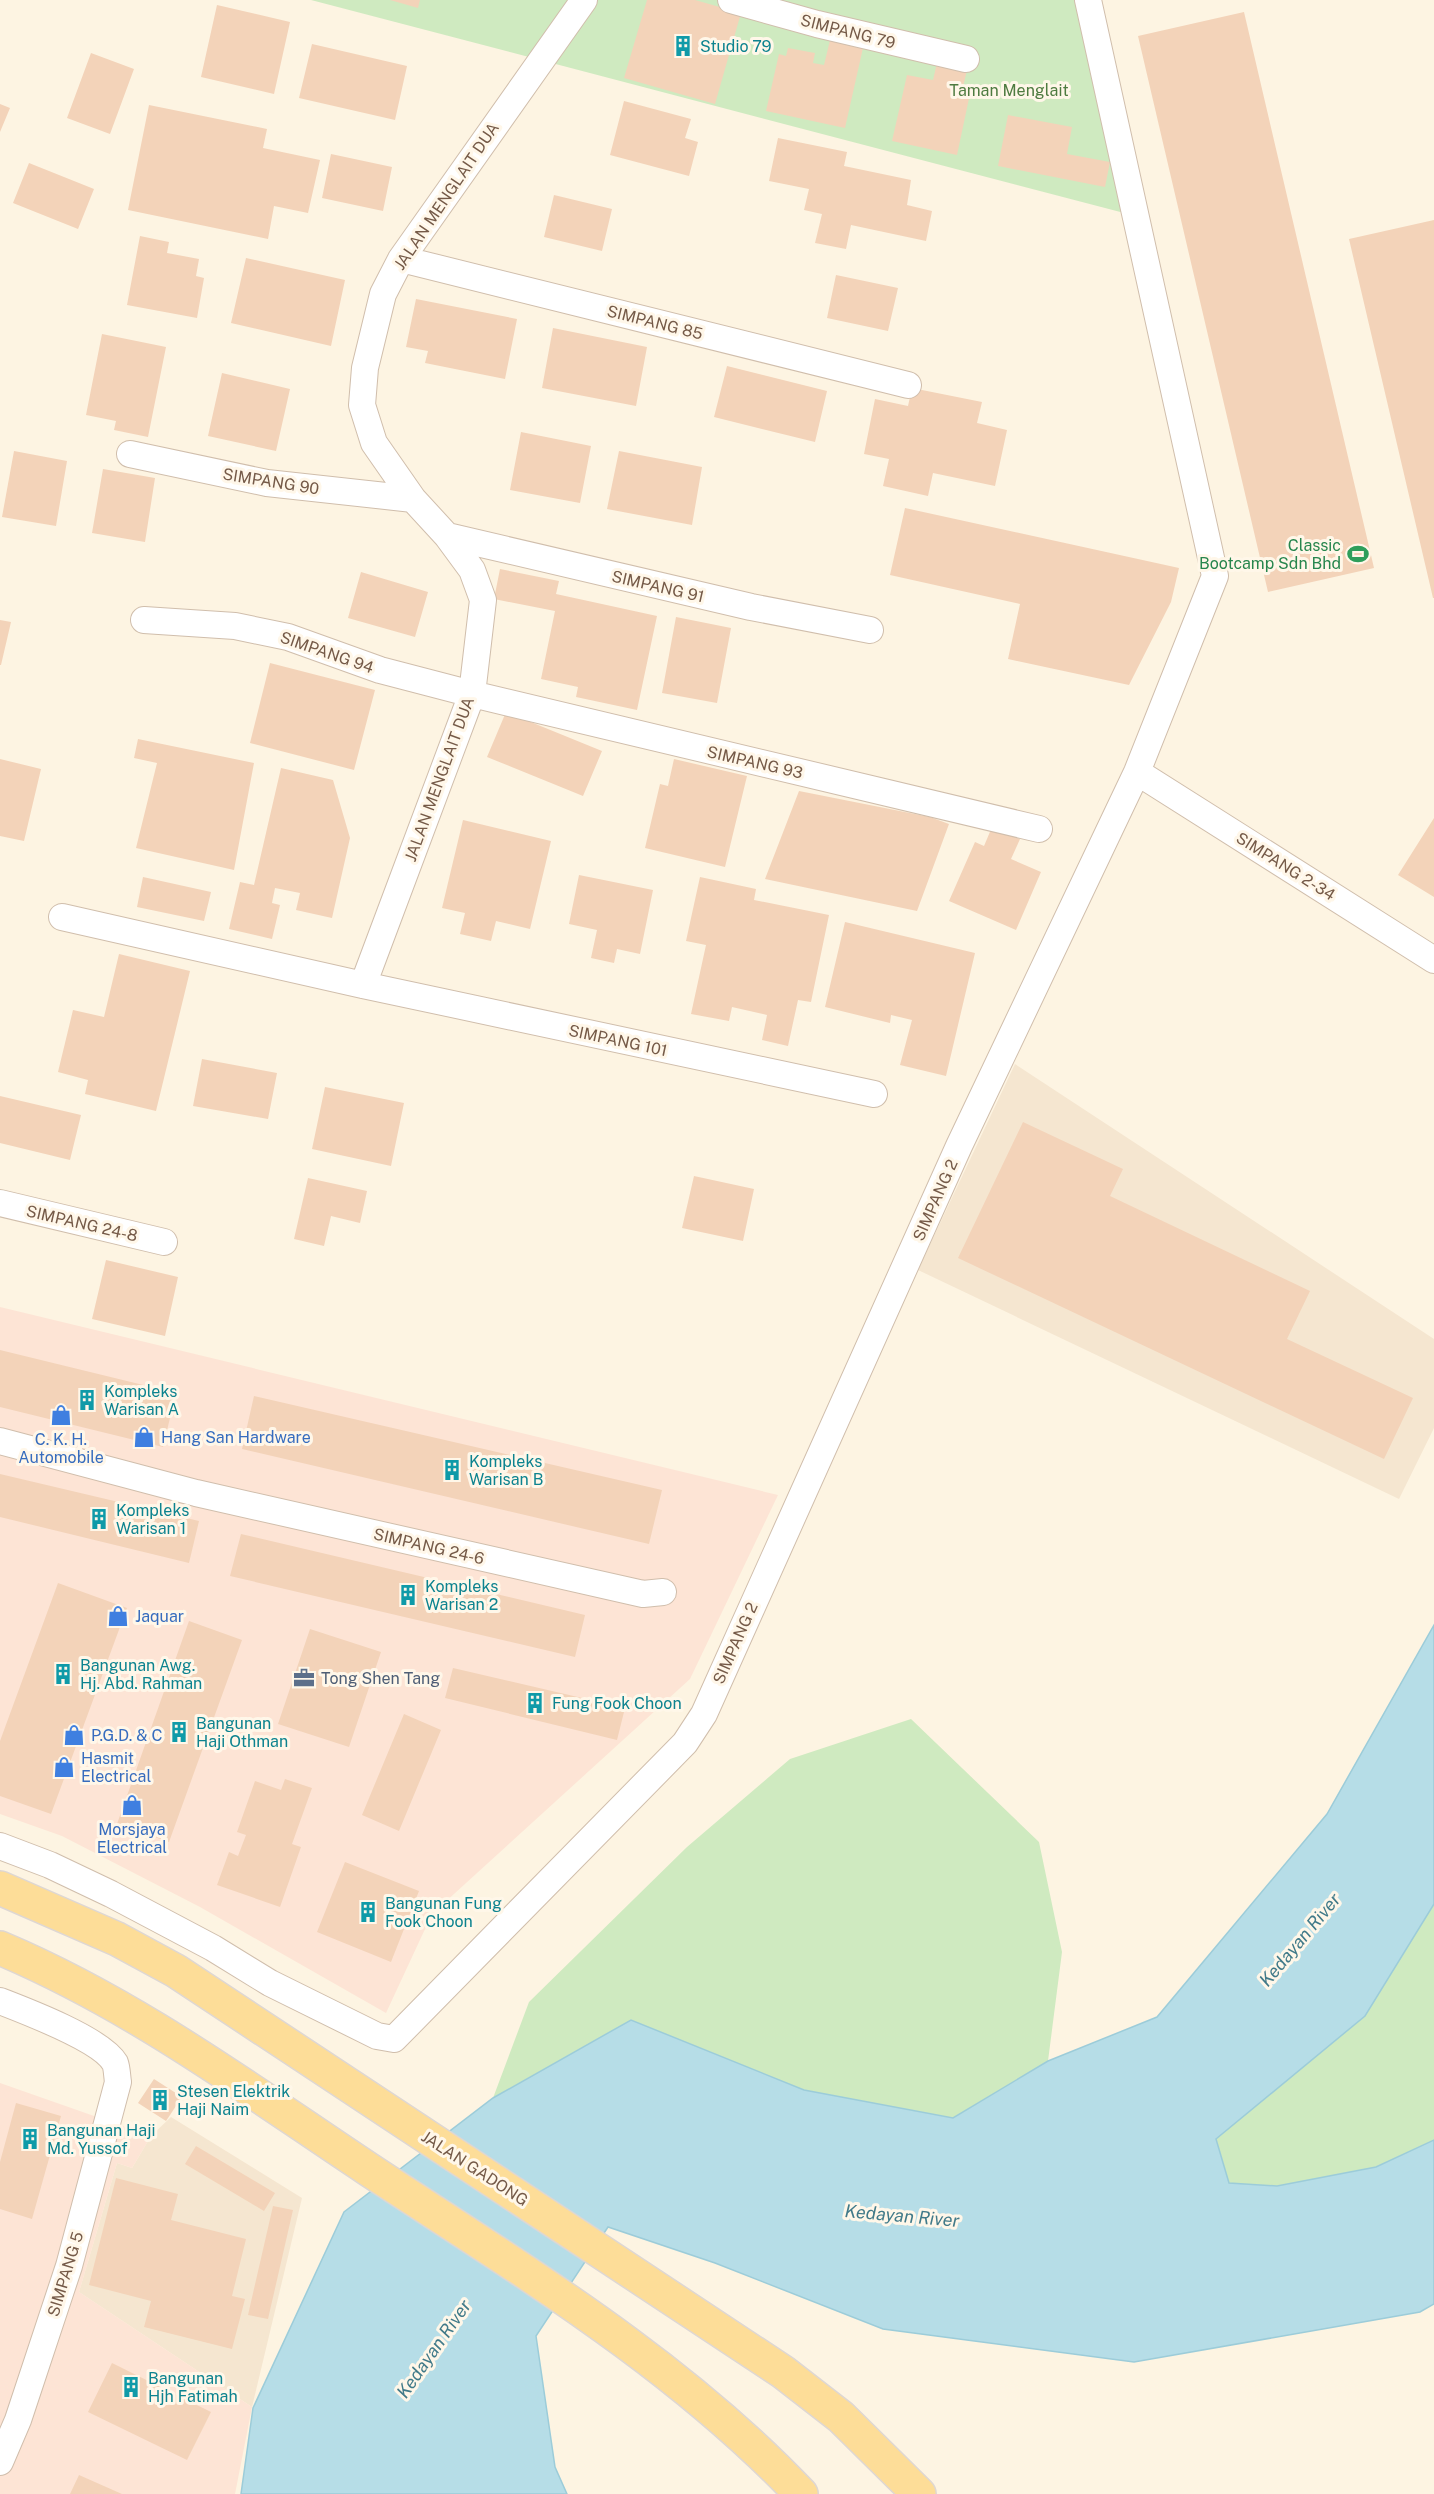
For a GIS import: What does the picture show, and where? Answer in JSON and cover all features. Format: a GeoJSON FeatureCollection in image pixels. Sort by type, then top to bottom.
{"type":"FeatureCollection","features":[{"type":"Feature","properties":{"kind":"main road","name":"JALAN GADONG"},"geometry":{"type":"LineString","coordinates":[[0,1887],[117,1939],[176,1971],[260,2026],[783,2372],[841,2417],[919,2494]]}},
{"type":"Feature","properties":{"kind":"main road"},"geometry":{"type":"LineString","coordinates":[[0,1948],[117,2004],[576,2306],[693,2393],[771,2463],[801,2494]]}},
{"type":"Feature","properties":{"kind":"street","name":"JALAN MENGLAIT DUA"},"geometry":{"type":"LineString","coordinates":[[363,985],[472,694],[483,600],[472,570],[447,536],[413,499],[374,443],[362,405],[365,368],[383,294],[401,259],[584,0]]}},
{"type":"Feature","properties":{"kind":"street","name":"SIMPANG 79"},"geometry":{"type":"LineString","coordinates":[[731,0],[817,24],[966,59]]}},
{"type":"Feature","properties":{"kind":"street"},"geometry":{"type":"LineString","coordinates":[[1088,0],[1215,576],[1137,772]]}},
{"type":"Feature","properties":{"kind":"street","name":"SIMPANG 85"},"geometry":{"type":"LineString","coordinates":[[401,259],[908,385]]}},
{"type":"Feature","properties":{"kind":"street","name":"SIMPANG 90"},"geometry":{"type":"LineString","coordinates":[[130,454],[267,483],[413,499]]}},
{"type":"Feature","properties":{"kind":"street","name":"SIMPANG 91"},"geometry":{"type":"LineString","coordinates":[[447,536],[751,607],[870,630]]}},
{"type":"Feature","properties":{"kind":"street","name":"SIMPANG 94"},"geometry":{"type":"LineString","coordinates":[[144,620],[234,626],[288,637],[380,670],[472,694]]}},
{"type":"Feature","properties":{"kind":"street","name":"SIMPANG 93"},"geometry":{"type":"LineString","coordinates":[[472,694],[1039,829]]}},
{"type":"Feature","properties":{"kind":"street","name":"SIMPANG 2-34"},"geometry":{"type":"LineString","coordinates":[[1137,772],[1434,960]]}},
{"type":"Feature","properties":{"kind":"street","name":"SIMPANG 2"},"geometry":{"type":"LineString","coordinates":[[0,1846],[50,1864],[111,1894],[213,1948],[270,1983],[377,2036],[394,2039],[410,2025],[685,1743],[704,1714],[959,1146],[1137,772]]}},
{"type":"Feature","properties":{"kind":"street"},"geometry":{"type":"LineString","coordinates":[[63,917],[363,985]]}},
{"type":"Feature","properties":{"kind":"street","name":"SIMPANG 101"},"geometry":{"type":"LineString","coordinates":[[363,985],[874,1094]]}},
{"type":"Feature","properties":{"kind":"street","name":"SIMPANG 24-8"},"geometry":{"type":"LineString","coordinates":[[0,1203],[164,1242]]}},
{"type":"Feature","properties":{"kind":"street","name":"SIMPANG 24-6"},"geometry":{"type":"LineString","coordinates":[[0,1441],[196,1493],[643,1594],[663,1592]]}},
{"type":"Feature","properties":{"kind":"street","name":"SIMPANG 5"},"geometry":{"type":"LineString","coordinates":[[0,2001],[62,2027],[103,2051],[115,2064],[118,2082],[69,2266],[18,2420],[0,2462]]}},
{"type":"Feature","properties":{"kind":"shaded area"},"geometry":{"type":"Polygon","coordinates":[[[1015,1064],[1434,1339],[1434,1428],[1399,1499],[918,1270],[1015,1064]]]}},
{"type":"Feature","properties":{"kind":"shaded area"},"geometry":{"type":"Polygon","coordinates":[[[0,1307],[778,1495],[690,1679],[432,1914],[386,2013],[200,1907],[62,1836],[0,1814],[0,1307]]]}},
{"type":"Feature","properties":{"kind":"shaded area"},"geometry":{"type":"Polygon","coordinates":[[[0,2083],[151,2136],[132,2168],[117,2163],[79,2292],[252,2407],[235,2494],[0,2494],[0,2083]]]}},
{"type":"Feature","properties":{"kind":"shaded area"},"geometry":{"type":"Polygon","coordinates":[[[171,2117],[302,2198],[252,2407],[79,2292],[117,2163],[132,2168],[151,2136],[171,2117]]]}},
{"type":"Feature","properties":{"kind":"green space","name":"Taman Menglait"},"geometry":{"type":"Polygon","coordinates":[[[311,0],[1083,0],[1128,214],[311,0]]]}},
{"type":"Feature","properties":{"kind":"green space"},"geometry":{"type":"Polygon","coordinates":[[[911,1719],[1039,1842],[1062,1952],[1048,2061],[953,2118],[804,2090],[631,2020],[493,2098],[529,2002],[687,1847],[790,1759],[911,1719]]]}},
{"type":"Feature","properties":{"kind":"green space"},"geometry":{"type":"Polygon","coordinates":[[[1434,1904],[1434,2140],[1376,2167],[1277,2186],[1229,2183],[1216,2138],[1365,2016],[1434,1904]]]}},
{"type":"Feature","properties":{"kind":"water","name":"Kedayan River"},"geometry":{"type":"Polygon","coordinates":[[[1434,1625],[1434,1904],[1365,2016],[1216,2139],[1229,2183],[1277,2186],[1376,2167],[1434,2140],[1434,2304],[1420,2312],[1134,2362],[883,2329],[715,2263],[608,2227],[536,2336],[555,2467],[567,2494],[241,2494],[253,2408],[344,2212],[493,2098],[631,2020],[804,2090],[953,2118],[1048,2061],[1157,2017],[1327,1814],[1434,1625]]]}},
{"type":"Feature","properties":{"kind":"building"},"geometry":{"type":"Polygon","coordinates":[[[390,0],[420,0],[418,8],[390,0]]]}},
{"type":"Feature","properties":{"kind":"building","name":"Studio 79"},"geometry":{"type":"Polygon","coordinates":[[[647,0],[695,0],[741,13],[715,104],[624,78],[647,0]]]}},
{"type":"Feature","properties":{"kind":"building"},"geometry":{"type":"Polygon","coordinates":[[[217,5],[290,22],[274,94],[201,77],[217,5]]]}},
{"type":"Feature","properties":{"kind":"building"},"geometry":{"type":"Polygon","coordinates":[[[1244,12],[1374,568],[1268,592],[1138,36],[1244,12]]]}},
{"type":"Feature","properties":{"kind":"building"},"geometry":{"type":"Polygon","coordinates":[[[832,32],[865,39],[845,128],[766,111],[779,54],[786,56],[788,48],[815,53],[813,63],[824,65],[832,32]]]}},
{"type":"Feature","properties":{"kind":"building"},"geometry":{"type":"Polygon","coordinates":[[[312,44],[407,66],[395,120],[299,98],[312,44]]]}},
{"type":"Feature","properties":{"kind":"building"},"geometry":{"type":"Polygon","coordinates":[[[91,53],[134,69],[110,134],[67,118],[91,53]]]}},
{"type":"Feature","properties":{"kind":"building"},"geometry":{"type":"Polygon","coordinates":[[[937,63],[967,70],[963,87],[971,89],[957,155],[892,141],[907,75],[933,80],[937,63]]]}},
{"type":"Feature","properties":{"kind":"building"},"geometry":{"type":"Polygon","coordinates":[[[624,101],[691,119],[685,138],[698,142],[689,176],[610,155],[624,101]]]}},
{"type":"Feature","properties":{"kind":"building"},"geometry":{"type":"Polygon","coordinates":[[[0,104],[10,108],[0,132],[0,104]]]}},
{"type":"Feature","properties":{"kind":"building"},"geometry":{"type":"Polygon","coordinates":[[[149,105],[267,129],[263,148],[320,160],[308,213],[274,206],[268,239],[128,210],[149,105]]]}},
{"type":"Feature","properties":{"kind":"building"},"geometry":{"type":"Polygon","coordinates":[[[1008,115],[1072,127],[1067,154],[1110,162],[1105,187],[998,166],[1008,115]]]}},
{"type":"Feature","properties":{"kind":"building"},"geometry":{"type":"Polygon","coordinates":[[[778,138],[847,152],[844,166],[911,180],[907,205],[932,211],[926,241],[851,225],[846,249],[815,243],[822,214],[804,210],[809,189],[769,181],[778,138]]]}},
{"type":"Feature","properties":{"kind":"building"},"geometry":{"type":"Polygon","coordinates":[[[331,154],[392,167],[383,211],[322,198],[331,154]]]}},
{"type":"Feature","properties":{"kind":"building"},"geometry":{"type":"Polygon","coordinates":[[[29,163],[94,189],[78,229],[13,203],[29,163]]]}},
{"type":"Feature","properties":{"kind":"building"},"geometry":{"type":"Polygon","coordinates":[[[554,195],[612,209],[602,251],[544,237],[554,195]]]}},
{"type":"Feature","properties":{"kind":"building"},"geometry":{"type":"Polygon","coordinates":[[[1434,220],[1434,598],[1433,598],[1349,239],[1434,220]]]}},
{"type":"Feature","properties":{"kind":"building"},"geometry":{"type":"Polygon","coordinates":[[[140,236],[169,242],[167,253],[199,259],[196,276],[204,278],[197,318],[127,305],[140,236]]]}},
{"type":"Feature","properties":{"kind":"building"},"geometry":{"type":"Polygon","coordinates":[[[246,258],[345,280],[331,346],[231,323],[246,258]]]}},
{"type":"Feature","properties":{"kind":"building"},"geometry":{"type":"Polygon","coordinates":[[[836,275],[898,288],[888,331],[827,318],[836,275]]]}},
{"type":"Feature","properties":{"kind":"building"},"geometry":{"type":"Polygon","coordinates":[[[416,299],[517,319],[505,379],[425,363],[428,351],[406,347],[416,299]]]}},
{"type":"Feature","properties":{"kind":"building"},"geometry":{"type":"Polygon","coordinates":[[[553,328],[647,347],[636,406],[542,388],[553,328]]]}},
{"type":"Feature","properties":{"kind":"building"},"geometry":{"type":"Polygon","coordinates":[[[102,334],[166,347],[148,437],[114,430],[116,421],[86,415],[102,334]]]}},
{"type":"Feature","properties":{"kind":"building"},"geometry":{"type":"Polygon","coordinates":[[[727,366],[827,391],[815,442],[714,417],[727,366]]]}},
{"type":"Feature","properties":{"kind":"building"},"geometry":{"type":"Polygon","coordinates":[[[222,373],[290,389],[276,451],[208,436],[222,373]]]}},
{"type":"Feature","properties":{"kind":"building"},"geometry":{"type":"Polygon","coordinates":[[[912,388],[982,402],[977,423],[1007,430],[995,486],[933,473],[928,496],[883,486],[889,459],[864,454],[875,399],[908,406],[912,388]]]}},
{"type":"Feature","properties":{"kind":"building"},"geometry":{"type":"Polygon","coordinates":[[[521,432],[591,446],[580,503],[510,490],[521,432]]]}},
{"type":"Feature","properties":{"kind":"building"},"geometry":{"type":"Polygon","coordinates":[[[14,451],[67,461],[56,526],[2,517],[14,451]]]}},
{"type":"Feature","properties":{"kind":"building"},"geometry":{"type":"Polygon","coordinates":[[[619,451],[702,467],[692,525],[607,509],[619,451]]]}},
{"type":"Feature","properties":{"kind":"building"},"geometry":{"type":"Polygon","coordinates":[[[103,469],[155,478],[145,542],[92,533],[103,469]]]}},
{"type":"Feature","properties":{"kind":"building"},"geometry":{"type":"Polygon","coordinates":[[[905,508],[1179,568],[1171,602],[1129,685],[1008,659],[1020,604],[890,575],[905,508]]]}},
{"type":"Feature","properties":{"kind":"building"},"geometry":{"type":"Polygon","coordinates":[[[500,569],[559,581],[556,594],[657,616],[637,710],[576,697],[578,687],[541,679],[555,611],[494,599],[500,569]]]}},
{"type":"Feature","properties":{"kind":"building"},"geometry":{"type":"Polygon","coordinates":[[[361,572],[428,592],[415,637],[348,618],[361,572]]]}},
{"type":"Feature","properties":{"kind":"building"},"geometry":{"type":"Polygon","coordinates":[[[676,617],[731,628],[717,703],[662,693],[676,617]]]}},
{"type":"Feature","properties":{"kind":"building"},"geometry":{"type":"Polygon","coordinates":[[[0,620],[11,622],[1,665],[0,665],[0,620]]]}},
{"type":"Feature","properties":{"kind":"building"},"geometry":{"type":"Polygon","coordinates":[[[270,663],[375,690],[354,770],[250,743],[270,663]]]}},
{"type":"Feature","properties":{"kind":"building"},"geometry":{"type":"Polygon","coordinates":[[[506,712],[602,751],[583,796],[487,757],[506,712]]]}},
{"type":"Feature","properties":{"kind":"building"},"geometry":{"type":"Polygon","coordinates":[[[138,739],[254,763],[234,870],[136,848],[157,763],[134,758],[138,739]]]}},
{"type":"Feature","properties":{"kind":"building"},"geometry":{"type":"Polygon","coordinates":[[[0,759],[41,769],[24,841],[0,836],[0,759]]]}},
{"type":"Feature","properties":{"kind":"building"},"geometry":{"type":"Polygon","coordinates":[[[674,759],[747,776],[725,867],[645,848],[660,784],[668,786],[674,759]]]}},
{"type":"Feature","properties":{"kind":"building"},"geometry":{"type":"Polygon","coordinates":[[[281,768],[333,780],[350,838],[332,918],[296,910],[300,893],[275,888],[272,903],[280,905],[272,939],[229,929],[240,882],[254,885],[281,768]]]}},
{"type":"Feature","properties":{"kind":"building"},"geometry":{"type":"Polygon","coordinates":[[[799,791],[930,817],[949,824],[917,911],[765,879],[799,791]]]}},
{"type":"Feature","properties":{"kind":"building"},"geometry":{"type":"Polygon","coordinates":[[[1434,818],[1434,897],[1398,875],[1434,818]]]}},
{"type":"Feature","properties":{"kind":"building"},"geometry":{"type":"Polygon","coordinates":[[[463,820],[551,841],[530,929],[496,921],[491,941],[460,934],[465,913],[442,908],[463,820]]]}},
{"type":"Feature","properties":{"kind":"building"},"geometry":{"type":"Polygon","coordinates":[[[992,827],[1020,839],[1011,859],[1041,872],[1016,930],[949,901],[975,842],[984,846],[992,827]]]}},
{"type":"Feature","properties":{"kind":"building"},"geometry":{"type":"Polygon","coordinates":[[[579,875],[653,890],[640,954],[617,949],[614,963],[591,958],[597,930],[569,924],[579,875]]]}},
{"type":"Feature","properties":{"kind":"building"},"geometry":{"type":"Polygon","coordinates":[[[143,877],[211,892],[204,921],[137,907],[143,877]]]}},
{"type":"Feature","properties":{"kind":"building"},"geometry":{"type":"Polygon","coordinates":[[[700,877],[756,889],[754,900],[829,915],[811,1002],[798,1000],[788,1046],[762,1040],[767,1015],[732,1007],[729,1021],[691,1014],[706,945],[686,941],[700,877]]]}},
{"type":"Feature","properties":{"kind":"building"},"geometry":{"type":"Polygon","coordinates":[[[845,922],[975,953],[946,1076],[900,1065],[912,1020],[891,1015],[890,1023],[825,1007],[845,922]]]}},
{"type":"Feature","properties":{"kind":"building"},"geometry":{"type":"Polygon","coordinates":[[[119,954],[190,971],[156,1111],[85,1094],[88,1080],[58,1072],[73,1010],[104,1017],[119,954]]]}},
{"type":"Feature","properties":{"kind":"building"},"geometry":{"type":"Polygon","coordinates":[[[202,1059],[277,1073],[268,1119],[193,1106],[202,1059]]]}},
{"type":"Feature","properties":{"kind":"building"},"geometry":{"type":"Polygon","coordinates":[[[325,1087],[404,1103],[391,1166],[312,1149],[325,1087]]]}},
{"type":"Feature","properties":{"kind":"building"},"geometry":{"type":"Polygon","coordinates":[[[0,1096],[81,1115],[70,1160],[0,1143],[0,1096]]]}},
{"type":"Feature","properties":{"kind":"building"},"geometry":{"type":"Polygon","coordinates":[[[1023,1122],[1123,1169],[1110,1196],[1310,1291],[1287,1339],[1413,1398],[1384,1459],[958,1258],[1023,1122]]]}},
{"type":"Feature","properties":{"kind":"building"},"geometry":{"type":"Polygon","coordinates":[[[694,1176],[754,1189],[743,1241],[682,1228],[694,1176]]]}},
{"type":"Feature","properties":{"kind":"building"},"geometry":{"type":"Polygon","coordinates":[[[308,1178],[367,1191],[360,1223],[331,1216],[324,1246],[294,1239],[308,1178]]]}},
{"type":"Feature","properties":{"kind":"building"},"geometry":{"type":"Polygon","coordinates":[[[106,1260],[178,1277],[165,1336],[92,1319],[106,1260]]]}},
{"type":"Feature","properties":{"kind":"building","name":"Kompleks Warisan A"},"geometry":{"type":"Polygon","coordinates":[[[0,1350],[176,1393],[163,1447],[0,1407],[0,1350]]]}},
{"type":"Feature","properties":{"kind":"building","name":"Kompleks Warisan B"},"geometry":{"type":"Polygon","coordinates":[[[254,1396],[662,1490],[649,1544],[242,1449],[254,1396]]]}},
{"type":"Feature","properties":{"kind":"building","name":"Kompleks Warisan 1"},"geometry":{"type":"Polygon","coordinates":[[[0,1474],[199,1521],[189,1563],[0,1517],[0,1474]]]}},
{"type":"Feature","properties":{"kind":"building","name":"Kompleks Warisan 2"},"geometry":{"type":"Polygon","coordinates":[[[241,1534],[585,1615],[575,1657],[230,1576],[241,1534]]]}},
{"type":"Feature","properties":{"kind":"building","name":"Bangunan Awg. Hj. Abd. Rahman"},"geometry":{"type":"Polygon","coordinates":[[[58,1583],[127,1608],[51,1814],[0,1796],[0,1741],[58,1583]]]}},
{"type":"Feature","properties":{"kind":"building","name":"Bangunan Haji Othman"},"geometry":{"type":"Polygon","coordinates":[[[189,1621],[242,1640],[169,1842],[117,1824],[189,1621]]]}},
{"type":"Feature","properties":{"kind":"building"},"geometry":{"type":"Polygon","coordinates":[[[310,1629],[381,1652],[349,1747],[278,1724],[310,1629]]]}},
{"type":"Feature","properties":{"kind":"building","name":"Fung Fook Choon"},"geometry":{"type":"Polygon","coordinates":[[[453,1668],[625,1708],[617,1740],[445,1698],[453,1668]]]}},
{"type":"Feature","properties":{"kind":"building"},"geometry":{"type":"Polygon","coordinates":[[[404,1714],[441,1730],[399,1831],[362,1815],[404,1714]]]}},
{"type":"Feature","properties":{"kind":"building"},"geometry":{"type":"Polygon","coordinates":[[[285,1779],[312,1788],[292,1844],[301,1847],[280,1907],[217,1885],[229,1852],[238,1856],[246,1835],[237,1832],[255,1781],[281,1790],[285,1779]]]}},
{"type":"Feature","properties":{"kind":"building","name":"Bangunan Fung Fook Choon"},"geometry":{"type":"Polygon","coordinates":[[[345,1862],[419,1891],[391,1962],[317,1932],[345,1862]]]}},
{"type":"Feature","properties":{"kind":"building","name":"Stesen Elektrik Haji Naim"},"geometry":{"type":"Polygon","coordinates":[[[154,2079],[182,2097],[166,2121],[138,2103],[154,2079]]]}},
{"type":"Feature","properties":{"kind":"building","name":"Bangunan Haji Md. Yussof"},"geometry":{"type":"Polygon","coordinates":[[[16,2103],[61,2116],[32,2219],[0,2209],[0,2162],[16,2103]]]}},
{"type":"Feature","properties":{"kind":"building"},"geometry":{"type":"Polygon","coordinates":[[[196,2146],[275,2193],[264,2211],[185,2164],[196,2146]]]}},
{"type":"Feature","properties":{"kind":"building"},"geometry":{"type":"Polygon","coordinates":[[[116,2178],[178,2194],[171,2220],[246,2239],[232,2296],[245,2299],[232,2349],[144,2327],[151,2301],[89,2285],[116,2178]]]}},
{"type":"Feature","properties":{"kind":"building"},"geometry":{"type":"Polygon","coordinates":[[[273,2206],[293,2210],[268,2319],[248,2315],[273,2206]]]}},
{"type":"Feature","properties":{"kind":"building","name":"Bangunan Hjh Fatimah"},"geometry":{"type":"Polygon","coordinates":[[[112,2363],[211,2412],[187,2460],[88,2412],[112,2363]]]}},
{"type":"Feature","properties":{"kind":"building"},"geometry":{"type":"Polygon","coordinates":[[[79,2475],[122,2494],[70,2494],[79,2475]]]}},
{"type":"Feature","properties":{"kind":"place","name":"Studio 79"},"geometry":{"type":"Point","coordinates":[683,46]}},
{"type":"Feature","properties":{"kind":"place","name":"Classic Bootcamp Sdn Bhd"},"geometry":{"type":"Point","coordinates":[1358,554]}},
{"type":"Feature","properties":{"kind":"place","name":"Kompleks Warisan A"},"geometry":{"type":"Point","coordinates":[87,1400]}},
{"type":"Feature","properties":{"kind":"place","name":"C. K. H. Automobile"},"geometry":{"type":"Point","coordinates":[61,1415]}},
{"type":"Feature","properties":{"kind":"place","name":"Hang San Hardware"},"geometry":{"type":"Point","coordinates":[144,1437]}},
{"type":"Feature","properties":{"kind":"place","name":"Kompleks Warisan B"},"geometry":{"type":"Point","coordinates":[452,1470]}},
{"type":"Feature","properties":{"kind":"place","name":"Kompleks Warisan 1"},"geometry":{"type":"Point","coordinates":[99,1519]}},
{"type":"Feature","properties":{"kind":"place","name":"Kompleks Warisan 2"},"geometry":{"type":"Point","coordinates":[408,1595]}},
{"type":"Feature","properties":{"kind":"place","name":"Jaquar"},"geometry":{"type":"Point","coordinates":[118,1616]}},
{"type":"Feature","properties":{"kind":"place","name":"Bangunan Awg. Hj. Abd. Rahman"},"geometry":{"type":"Point","coordinates":[63,1674]}},
{"type":"Feature","properties":{"kind":"place","name":"Tong Shen Tang"},"geometry":{"type":"Point","coordinates":[304,1678]}},
{"type":"Feature","properties":{"kind":"place","name":"Fung Fook Choon"},"geometry":{"type":"Point","coordinates":[535,1703]}},
{"type":"Feature","properties":{"kind":"place","name":"Bangunan Haji Othman"},"geometry":{"type":"Point","coordinates":[179,1732]}},
{"type":"Feature","properties":{"kind":"place","name":"P.G.D. & C"},"geometry":{"type":"Point","coordinates":[74,1735]}},
{"type":"Feature","properties":{"kind":"place","name":"Hasmit Electrical"},"geometry":{"type":"Point","coordinates":[64,1767]}},
{"type":"Feature","properties":{"kind":"place","name":"Morsjaya Electrical"},"geometry":{"type":"Point","coordinates":[132,1805]}},
{"type":"Feature","properties":{"kind":"place","name":"Bangunan Fung Fook Choon"},"geometry":{"type":"Point","coordinates":[368,1912]}},
{"type":"Feature","properties":{"kind":"place","name":"Stesen Elektrik Haji Naim"},"geometry":{"type":"Point","coordinates":[160,2100]}},
{"type":"Feature","properties":{"kind":"place","name":"Bangunan Haji Md. Yussof"},"geometry":{"type":"Point","coordinates":[30,2139]}},
{"type":"Feature","properties":{"kind":"place","name":"Bangunan Hjh Fatimah"},"geometry":{"type":"Point","coordinates":[131,2387]}}]}
